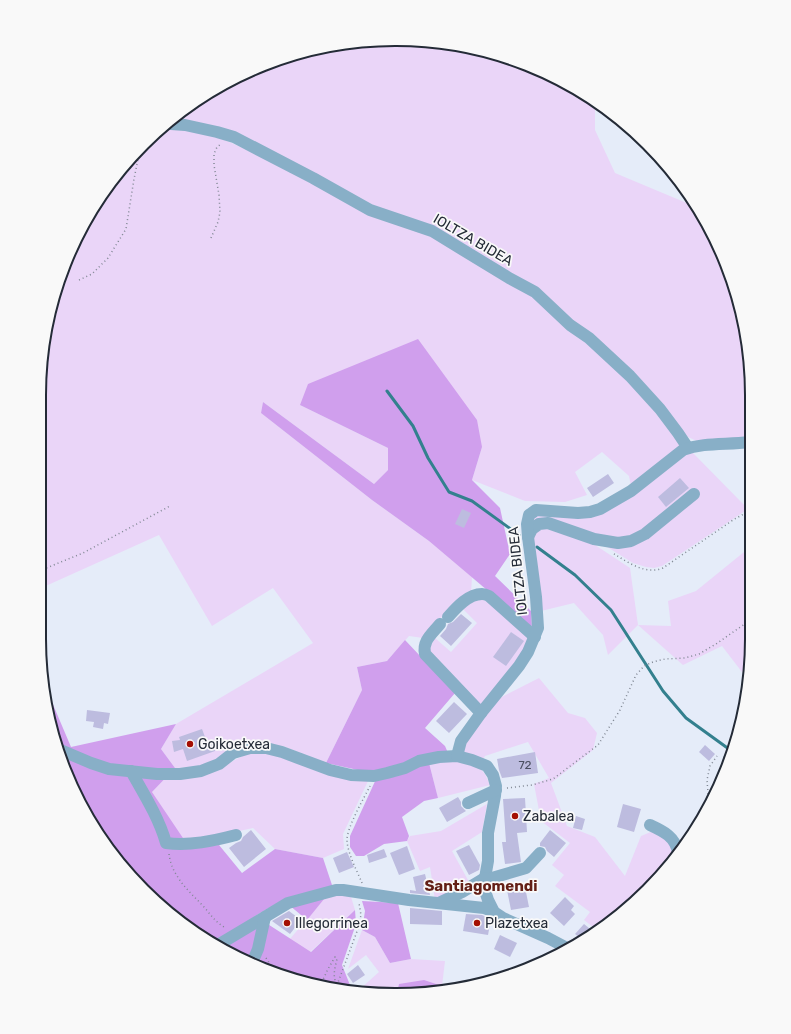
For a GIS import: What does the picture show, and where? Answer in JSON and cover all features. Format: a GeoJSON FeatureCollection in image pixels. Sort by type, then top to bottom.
{"type":"FeatureCollection","features":[{"type":"Feature","properties":{"kind":"street","name":"IOLTZA BIDEA"},"geometry":{"type":"LineString","coordinates":[[175,124],[185,125],[234,137],[313,178],[370,210],[432,231],[509,278],[535,292],[570,325],[589,338],[630,376],[660,409],[688,448]]}},
{"type":"Feature","properties":{"kind":"street","name":"IOLTZA BIDEA"},"geometry":{"type":"LineString","coordinates":[[457,756],[461,740],[519,666],[528,652],[538,628],[538,611],[528,537],[527,524],[529,515],[536,510],[578,513],[600,509],[631,491],[683,450],[693,446],[745,443]]}},
{"type":"Feature","properties":{"kind":"street"},"geometry":{"type":"LineString","coordinates":[[528,537],[532,529],[539,524],[548,524],[594,539],[618,543],[631,541],[645,534],[694,494]]}},
{"type":"Feature","properties":{"kind":"street"},"geometry":{"type":"LineString","coordinates":[[481,713],[426,654],[424,644],[457,608],[472,596],[482,594],[489,596],[535,637]]}},
{"type":"Feature","properties":{"kind":"street"},"geometry":{"type":"LineString","coordinates":[[65,751],[91,763],[109,768],[131,772],[157,774],[201,772],[219,764],[233,753],[250,748],[266,748],[282,752],[330,770],[351,775],[374,776],[439,757],[457,756],[472,760],[487,766],[493,775],[496,790],[488,833],[488,861],[485,879],[485,891],[494,912]]}},
{"type":"Feature","properties":{"kind":"street"},"geometry":{"type":"LineString","coordinates":[[131,772],[157,820],[166,843],[180,845],[195,844],[236,836]]}},
{"type":"Feature","properties":{"kind":"street"},"geometry":{"type":"LineString","coordinates":[[143,792],[150,780],[157,774]]}},
{"type":"Feature","properties":{"kind":"street"},"geometry":{"type":"LineString","coordinates":[[468,803],[496,790]]}},
{"type":"Feature","properties":{"kind":"street"},"geometry":{"type":"LineString","coordinates":[[650,825],[661,830],[674,841],[676,846]]}},
{"type":"Feature","properties":{"kind":"street"},"geometry":{"type":"LineString","coordinates":[[439,903],[485,879],[526,868],[540,853]]}},
{"type":"Feature","properties":{"kind":"street"},"geometry":{"type":"LineString","coordinates":[[223,942],[288,904],[336,890],[343,890],[409,900],[484,908],[562,945]]}},
{"type":"Feature","properties":{"kind":"street"},"geometry":{"type":"LineString","coordinates":[[254,958],[258,949],[265,917]]}},
{"type":"Feature","properties":{"kind":"path"},"geometry":{"type":"LineString","coordinates":[[211,238],[218,222],[220,212],[214,154],[217,147],[234,137]]}},
{"type":"Feature","properties":{"kind":"path"},"geometry":{"type":"LineString","coordinates":[[79,280],[92,274],[108,258],[126,229],[138,159]]}},
{"type":"Feature","properties":{"kind":"path"},"geometry":{"type":"LineString","coordinates":[[46,568],[83,553],[170,506]]}},
{"type":"Feature","properties":{"kind":"path"},"geometry":{"type":"LineString","coordinates":[[611,552],[629,563],[643,568],[654,570],[664,568],[745,513]]}},
{"type":"Feature","properties":{"kind":"path"},"geometry":{"type":"LineString","coordinates":[[496,790],[553,779],[598,745],[620,710],[636,675],[644,666],[652,662],[665,659],[685,658],[698,654],[716,644],[745,624]]}},
{"type":"Feature","properties":{"kind":"path"},"geometry":{"type":"LineString","coordinates":[[708,795],[707,780],[710,766],[717,756]]}},
{"type":"Feature","properties":{"kind":"path"},"geometry":{"type":"LineString","coordinates":[[366,894],[349,851],[347,841],[348,832],[374,776]]}},
{"type":"Feature","properties":{"kind":"path"},"geometry":{"type":"LineString","coordinates":[[166,843],[175,873],[188,891],[220,925],[239,932]]}},
{"type":"Feature","properties":{"kind":"path"},"geometry":{"type":"LineString","coordinates":[[338,983],[359,926],[361,914],[359,903],[353,891]]}},
{"type":"Feature","properties":{"kind":"path"},"geometry":{"type":"LineString","coordinates":[[323,980],[336,957],[334,973],[336,983]]}},
{"type":"Feature","properties":{"kind":"shaded area"},"geometry":{"type":"Polygon","coordinates":[[[396,46],[441,49],[464,53],[508,65],[550,82],[570,93],[595,109],[595,130],[615,173],[687,203],[709,241],[726,283],[738,327],[744,373],[745,438],[697,441],[688,437],[588,334],[430,226],[371,208],[243,138],[178,122],[201,105],[221,93],[262,73],[305,58],[350,49],[396,46]]]}},
{"type":"Feature","properties":{"kind":"shaded area"},"geometry":{"type":"Polygon","coordinates":[[[172,127],[214,135],[430,233],[535,295],[630,379],[679,438],[681,448],[631,486],[629,476],[602,452],[575,472],[587,495],[565,502],[525,501],[472,480],[482,447],[300,405],[388,448],[388,470],[374,484],[263,402],[261,413],[372,500],[429,541],[472,577],[471,593],[445,613],[423,638],[409,636],[387,661],[357,667],[362,690],[326,763],[283,746],[215,762],[201,767],[175,768],[161,749],[176,724],[313,643],[273,588],[212,626],[159,535],[46,586],[46,396],[49,350],[58,305],[82,241],[105,201],[118,183],[148,148],[172,127]]]}},
{"type":"Feature","properties":{"kind":"shaded area"},"geometry":{"type":"Polygon","coordinates":[[[418,339],[477,420],[482,447],[472,480],[500,508],[510,554],[495,576],[531,611],[532,628],[429,541],[372,500],[261,413],[263,402],[374,484],[388,470],[388,448],[300,405],[308,384],[418,339]]]}},
{"type":"Feature","properties":{"kind":"shaded area"},"geometry":{"type":"Polygon","coordinates":[[[691,451],[745,506],[745,511],[662,566],[654,568],[633,563],[592,536],[531,526],[536,514],[589,516],[691,451]]]}},
{"type":"Feature","properties":{"kind":"shaded area"},"geometry":{"type":"Polygon","coordinates":[[[545,527],[589,541],[630,568],[638,625],[608,655],[603,635],[574,603],[541,611],[533,540],[534,533],[545,527]]]}},
{"type":"Feature","properties":{"kind":"shaded area"},"geometry":{"type":"Polygon","coordinates":[[[745,551],[745,638],[743,671],[742,672],[722,646],[683,665],[638,625],[671,626],[668,601],[696,591],[745,551]]]}},
{"type":"Feature","properties":{"kind":"shaded area"},"geometry":{"type":"Polygon","coordinates":[[[480,599],[487,601],[530,639],[520,659],[481,709],[428,651],[435,638],[451,652],[477,623],[463,609],[472,601],[480,599]]]}},
{"type":"Feature","properties":{"kind":"shaded area"},"geometry":{"type":"Polygon","coordinates":[[[405,640],[455,693],[425,728],[445,746],[451,760],[429,763],[438,798],[424,801],[402,817],[409,836],[407,841],[384,844],[364,856],[356,856],[350,847],[350,836],[377,777],[358,770],[326,763],[362,690],[357,667],[387,661],[405,640]]]}},
{"type":"Feature","properties":{"kind":"shaded area"},"geometry":{"type":"Polygon","coordinates":[[[539,678],[568,713],[585,718],[597,733],[593,750],[551,783],[567,826],[595,837],[625,876],[641,836],[653,831],[667,840],[673,850],[643,886],[593,927],[584,920],[590,912],[555,886],[564,875],[552,865],[570,843],[541,821],[534,784],[549,778],[528,742],[485,756],[478,766],[485,774],[490,785],[438,798],[429,763],[463,746],[496,700],[539,678]]]}},
{"type":"Feature","properties":{"kind":"shaded area"},"geometry":{"type":"Polygon","coordinates":[[[52,703],[71,747],[176,724],[161,749],[175,768],[152,792],[189,847],[219,845],[242,873],[275,849],[323,858],[333,888],[307,920],[283,900],[260,913],[219,940],[183,916],[148,886],[118,851],[105,833],[82,793],[65,751],[52,703]]]}},
{"type":"Feature","properties":{"kind":"shaded area"},"geometry":{"type":"Polygon","coordinates":[[[265,751],[369,779],[343,834],[344,849],[323,858],[275,849],[253,828],[212,837],[184,841],[152,792],[165,778],[218,769],[250,752],[265,751]]]}},
{"type":"Feature","properties":{"kind":"shaded area"},"geometry":{"type":"Polygon","coordinates":[[[487,804],[482,832],[452,851],[469,882],[435,900],[430,867],[420,871],[407,841],[410,836],[441,831],[487,804]]]}},
{"type":"Feature","properties":{"kind":"shaded area"},"geometry":{"type":"Polygon","coordinates":[[[333,888],[351,897],[355,910],[310,952],[290,939],[333,888]]]}},
{"type":"Feature","properties":{"kind":"shaded area"},"geometry":{"type":"Polygon","coordinates":[[[362,901],[398,903],[411,959],[390,963],[375,937],[362,930],[365,911],[362,901]]]}},
{"type":"Feature","properties":{"kind":"shaded area"},"geometry":{"type":"Polygon","coordinates":[[[355,910],[356,924],[342,965],[350,985],[305,976],[283,969],[241,952],[226,944],[263,921],[311,952],[355,910]]]}},
{"type":"Feature","properties":{"kind":"shaded area"},"geometry":{"type":"Polygon","coordinates":[[[362,930],[375,937],[390,963],[411,959],[445,961],[442,985],[434,986],[399,984],[398,988],[396,988],[363,986],[379,972],[366,955],[348,969],[362,930]]]}},
{"type":"Feature","properties":{"kind":"shaded area"},"geometry":{"type":"Polygon","coordinates":[[[424,980],[439,985],[398,988],[399,984],[424,980]]]}},
{"type":"Feature","properties":{"kind":"building"},"geometry":{"type":"Polygon","coordinates":[[[608,474],[614,483],[593,497],[587,488],[608,474]]]}},
{"type":"Feature","properties":{"kind":"building"},"geometry":{"type":"Polygon","coordinates":[[[680,478],[689,488],[666,507],[658,497],[680,478]]]}},
{"type":"Feature","properties":{"kind":"building"},"geometry":{"type":"Polygon","coordinates":[[[462,509],[471,513],[464,528],[455,524],[462,509]]]}},
{"type":"Feature","properties":{"kind":"building"},"geometry":{"type":"Polygon","coordinates":[[[461,614],[472,623],[451,646],[440,636],[448,624],[453,622],[461,614]]]}},
{"type":"Feature","properties":{"kind":"building"},"geometry":{"type":"Polygon","coordinates":[[[511,632],[524,641],[506,666],[493,657],[511,632]]]}},
{"type":"Feature","properties":{"kind":"building"},"geometry":{"type":"Polygon","coordinates":[[[454,702],[467,714],[449,733],[436,721],[454,702]]]}},
{"type":"Feature","properties":{"kind":"building"},"geometry":{"type":"Polygon","coordinates":[[[87,710],[110,713],[108,724],[104,723],[103,729],[93,727],[94,722],[86,721],[87,710]]]}},
{"type":"Feature","properties":{"kind":"building","name":"Goikoetxea"},"geometry":{"type":"Polygon","coordinates":[[[202,729],[208,745],[213,743],[215,751],[187,761],[183,749],[174,752],[172,741],[180,740],[179,737],[202,729]]]}},
{"type":"Feature","properties":{"kind":"building"},"geometry":{"type":"Polygon","coordinates":[[[705,745],[715,754],[709,761],[699,752],[705,745]]]}},
{"type":"Feature","properties":{"kind":"building"},"geometry":{"type":"Polygon","coordinates":[[[535,752],[538,773],[502,778],[497,759],[535,752]]]}},
{"type":"Feature","properties":{"kind":"building"},"geometry":{"type":"Polygon","coordinates":[[[458,797],[461,802],[461,806],[466,811],[447,822],[439,808],[458,797]]]}},
{"type":"Feature","properties":{"kind":"building","name":"Zabalea"},"geometry":{"type":"Polygon","coordinates":[[[525,798],[527,832],[517,833],[521,862],[505,864],[502,842],[506,842],[503,799],[525,798]]]}},
{"type":"Feature","properties":{"kind":"building"},"geometry":{"type":"Polygon","coordinates":[[[623,804],[641,809],[634,832],[617,827],[623,804]]]}},
{"type":"Feature","properties":{"kind":"building"},"geometry":{"type":"Polygon","coordinates":[[[576,816],[585,819],[582,830],[573,828],[576,816]]]}},
{"type":"Feature","properties":{"kind":"building"},"geometry":{"type":"Polygon","coordinates":[[[251,830],[266,849],[244,867],[229,848],[241,841],[243,837],[251,830]]]}},
{"type":"Feature","properties":{"kind":"building"},"geometry":{"type":"Polygon","coordinates":[[[550,830],[566,843],[554,857],[545,847],[540,846],[540,843],[550,830]]]}},
{"type":"Feature","properties":{"kind":"building"},"geometry":{"type":"Polygon","coordinates":[[[469,845],[480,865],[479,870],[469,875],[456,851],[469,845]]]}},
{"type":"Feature","properties":{"kind":"building"},"geometry":{"type":"Polygon","coordinates":[[[407,846],[415,869],[399,875],[390,853],[407,846]]]}},
{"type":"Feature","properties":{"kind":"building"},"geometry":{"type":"Polygon","coordinates":[[[384,849],[387,857],[369,863],[367,855],[384,849]]]}},
{"type":"Feature","properties":{"kind":"building"},"geometry":{"type":"Polygon","coordinates":[[[347,852],[354,867],[339,873],[333,858],[347,852]]]}},
{"type":"Feature","properties":{"kind":"building"},"geometry":{"type":"Polygon","coordinates":[[[425,874],[430,895],[410,893],[410,890],[416,891],[413,877],[425,874]]]}},
{"type":"Feature","properties":{"kind":"building"},"geometry":{"type":"Polygon","coordinates":[[[525,887],[529,907],[511,910],[507,890],[525,887]]]}},
{"type":"Feature","properties":{"kind":"building"},"geometry":{"type":"Polygon","coordinates":[[[565,897],[574,906],[571,910],[575,914],[564,926],[550,913],[565,897]]]}},
{"type":"Feature","properties":{"kind":"building"},"geometry":{"type":"Polygon","coordinates":[[[410,908],[442,911],[442,925],[410,924],[410,908]]]}},
{"type":"Feature","properties":{"kind":"building","name":"Illegorrinea"},"geometry":{"type":"Polygon","coordinates":[[[289,911],[301,920],[290,934],[272,921],[289,911]]]}},
{"type":"Feature","properties":{"kind":"building","name":"Plazetxea"},"geometry":{"type":"Polygon","coordinates":[[[466,914],[482,915],[491,919],[488,935],[463,931],[466,914]]]}},
{"type":"Feature","properties":{"kind":"building"},"geometry":{"type":"Polygon","coordinates":[[[584,924],[590,929],[578,936],[575,934],[584,924]]]}},
{"type":"Feature","properties":{"kind":"building"},"geometry":{"type":"Polygon","coordinates":[[[500,935],[517,943],[510,957],[494,949],[500,935]]]}},
{"type":"Feature","properties":{"kind":"building"},"geometry":{"type":"Polygon","coordinates":[[[358,965],[365,975],[353,983],[347,974],[358,965]]]}},
{"type":"Feature","properties":{"kind":"waterway"},"geometry":{"type":"LineString","coordinates":[[387,391],[413,426],[428,458],[449,492],[472,501],[519,535]]}},
{"type":"Feature","properties":{"kind":"waterway"},"geometry":{"type":"LineString","coordinates":[[537,547],[575,575],[611,610],[663,691],[686,718],[727,748]]}},
{"type":"Feature","properties":{"kind":"place","name":"Goikoetxea"},"geometry":{"type":"Point","coordinates":[190,744]}},
{"type":"Feature","properties":{"kind":"place","name":"Zabalea"},"geometry":{"type":"Point","coordinates":[515,816]}},
{"type":"Feature","properties":{"kind":"place","name":"Illegorrinea"},"geometry":{"type":"Point","coordinates":[287,923]}},
{"type":"Feature","properties":{"kind":"place","name":"Plazetxea"},"geometry":{"type":"Point","coordinates":[477,923]}},
{"type":"Feature","properties":{"kind":"district","name":"Santiagomendi"},"geometry":{"type":"Point","coordinates":[481,886]}}]}
